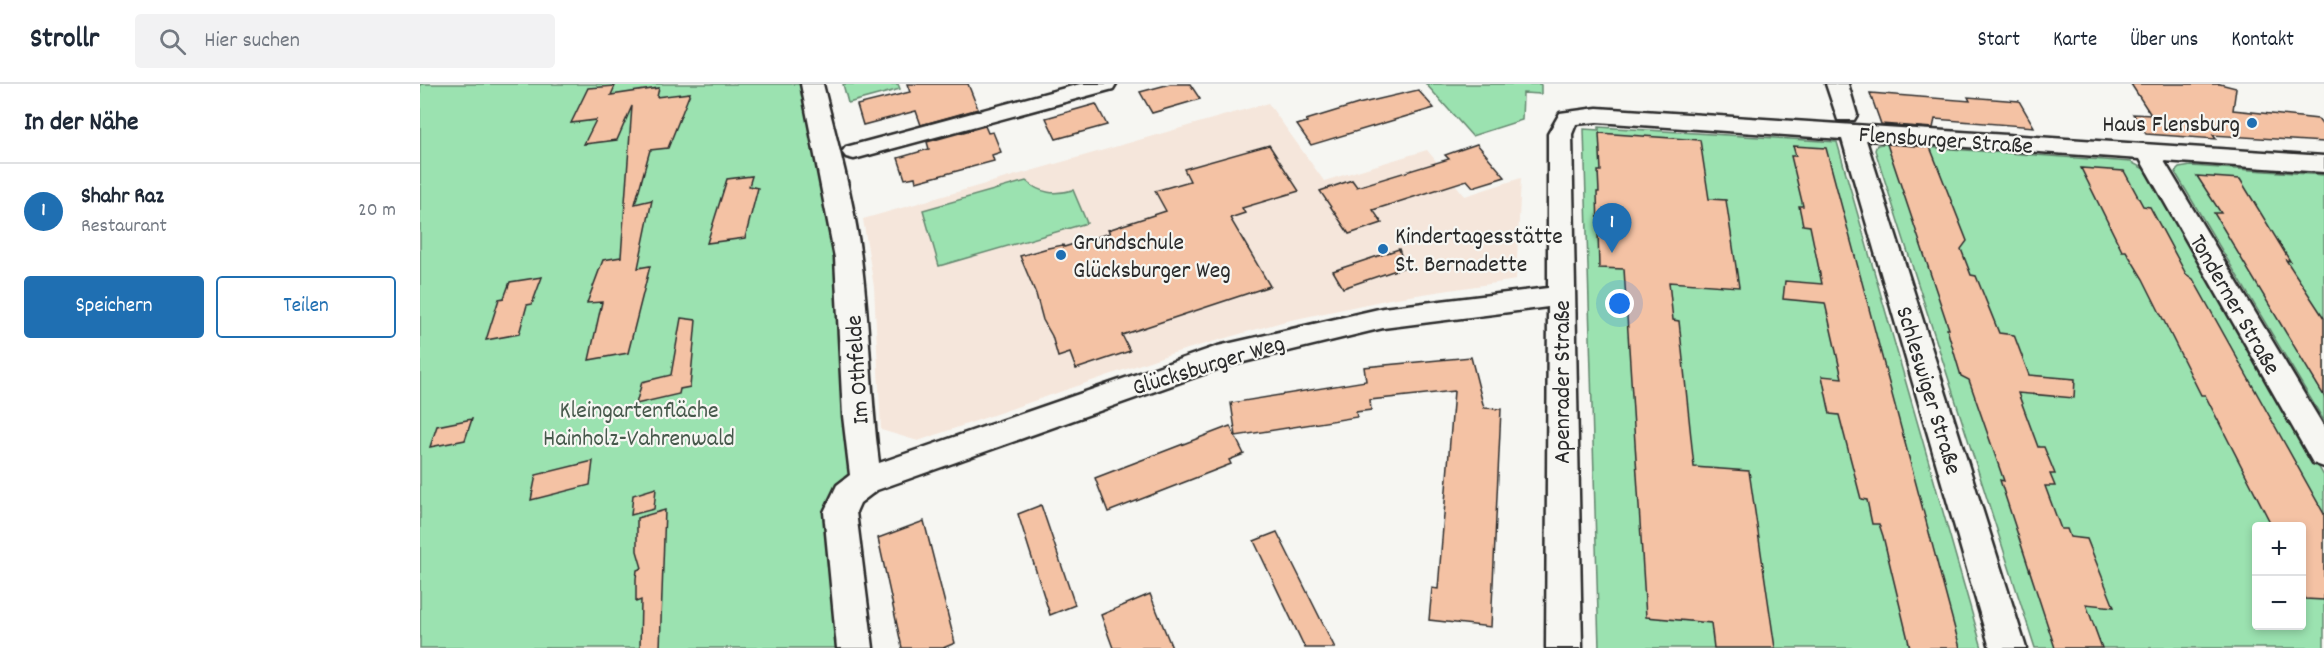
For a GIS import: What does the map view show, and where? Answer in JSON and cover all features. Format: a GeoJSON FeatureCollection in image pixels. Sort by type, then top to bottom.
{"type":"FeatureCollection","features":[{"type":"Feature","properties":{"kind":"street","name":"Im Othfelde"},"geometry":{"type":"LineString","coordinates":[[812,84],[838,200],[848,258],[858,416],[866,481]]}},
{"type":"Feature","properties":{"kind":"street"},"geometry":{"type":"LineString","coordinates":[[854,152],[1105,84]]}},
{"type":"Feature","properties":{"kind":"street","name":"Schleswiger Straße"},"geometry":{"type":"LineString","coordinates":[[1837,84],[2008,648]]}},
{"type":"Feature","properties":{"kind":"street","name":"Flensburger Straße"},"geometry":{"type":"LineString","coordinates":[[1568,118],[1597,115],[1849,124],[2148,153],[2324,164]]}},
{"type":"Feature","properties":{"kind":"street","name":"Apenrader Straße"},"geometry":{"type":"LineString","coordinates":[[1564,648],[1560,134],[1568,118]]}},
{"type":"Feature","properties":{"kind":"street","name":"Tonderner Straße"},"geometry":{"type":"LineString","coordinates":[[2148,153],[2324,454]]}},
{"type":"Feature","properties":{"kind":"street","name":"Glücksburger Weg"},"geometry":{"type":"LineString","coordinates":[[866,481],[1218,357],[1276,341],[1383,318],[1561,296]]}},
{"type":"Feature","properties":{"kind":"street"},"geometry":{"type":"LineString","coordinates":[[855,648],[840,512],[848,494],[866,481]]}},
{"type":"Feature","properties":{"kind":"shaded area","name":"Grundschule Glücksburger Weg"},"geometry":{"type":"Polygon","coordinates":[[[1268,103],[1324,181],[1427,150],[1465,196],[1521,178],[1516,280],[1390,299],[1282,322],[1170,354],[918,441],[881,430],[874,287],[863,219],[1268,103]]]}},
{"type":"Feature","properties":{"kind":"green space","name":"Kleingartenfläche Hainholz-Vahrenwald"},"geometry":{"type":"Polygon","coordinates":[[[420,84],[812,84],[858,416],[848,494],[855,648],[420,648],[420,84]]]}},
{"type":"Feature","properties":{"kind":"green space"},"geometry":{"type":"Polygon","coordinates":[[[843,84],[898,84],[900,89],[848,103],[843,84]]]}},
{"type":"Feature","properties":{"kind":"green space"},"geometry":{"type":"Polygon","coordinates":[[[1426,84],[1540,84],[1541,94],[1523,93],[1522,120],[1472,136],[1426,84]]]}},
{"type":"Feature","properties":{"kind":"green space"},"geometry":{"type":"Polygon","coordinates":[[[1599,127],[1837,142],[1982,648],[1599,648],[1584,129],[1599,130],[1599,127]]]}},
{"type":"Feature","properties":{"kind":"green space"},"geometry":{"type":"Polygon","coordinates":[[[1882,144],[2131,162],[2148,171],[2324,476],[2324,648],[2035,648],[1875,150],[1877,145],[1882,144]]]}},
{"type":"Feature","properties":{"kind":"green space"},"geometry":{"type":"Polygon","coordinates":[[[2191,166],[2324,175],[2324,421],[2175,172],[2179,168],[2191,166]]]}},
{"type":"Feature","properties":{"kind":"green space"},"geometry":{"type":"Polygon","coordinates":[[[1026,181],[1037,189],[1048,192],[1060,193],[1073,190],[1087,223],[939,266],[923,210],[1026,181]]]}},
{"type":"Feature","properties":{"kind":"building"},"geometry":{"type":"Polygon","coordinates":[[[907,84],[968,84],[978,109],[921,125],[916,111],[863,125],[857,105],[910,92],[907,84]]]}},
{"type":"Feature","properties":{"kind":"building"},"geometry":{"type":"Polygon","coordinates":[[[1170,84],[1190,84],[1200,99],[1152,113],[1140,92],[1170,84]]]}},
{"type":"Feature","properties":{"kind":"building"},"geometry":{"type":"Polygon","coordinates":[[[2131,84],[2220,84],[2236,88],[2233,110],[2318,119],[2324,127],[2324,142],[2213,135],[2216,139],[2146,134],[2133,114],[2151,115],[2131,84]]]}},
{"type":"Feature","properties":{"kind":"building"},"geometry":{"type":"Polygon","coordinates":[[[615,86],[611,95],[659,88],[657,97],[690,93],[668,148],[650,150],[635,204],[652,200],[638,268],[650,266],[628,353],[589,360],[602,302],[587,303],[603,260],[621,257],[632,106],[617,140],[584,144],[596,120],[571,123],[588,88],[615,86]]]}},
{"type":"Feature","properties":{"kind":"building"},"geometry":{"type":"Polygon","coordinates":[[[1418,90],[1434,108],[1311,145],[1297,125],[1358,104],[1418,90]]]}},
{"type":"Feature","properties":{"kind":"building"},"geometry":{"type":"Polygon","coordinates":[[[1870,93],[1970,101],[1968,97],[2019,101],[2034,127],[1935,119],[1933,128],[1881,124],[1870,93]]]}},
{"type":"Feature","properties":{"kind":"building"},"geometry":{"type":"Polygon","coordinates":[[[1096,104],[1107,125],[1056,139],[1046,118],[1096,104]]]}},
{"type":"Feature","properties":{"kind":"building"},"geometry":{"type":"Polygon","coordinates":[[[985,126],[988,133],[993,132],[1001,152],[992,155],[994,161],[916,182],[915,177],[905,179],[898,158],[929,149],[927,142],[985,126]]]}},
{"type":"Feature","properties":{"kind":"building"},"geometry":{"type":"Polygon","coordinates":[[[1599,133],[1700,140],[1709,199],[1726,200],[1739,287],[1669,282],[1673,320],[1679,321],[1694,467],[1749,471],[1775,648],[1714,648],[1711,623],[1646,617],[1624,269],[1599,268],[1597,192],[1599,192],[1598,171],[1601,171],[1599,133]]]}},
{"type":"Feature","properties":{"kind":"building"},"geometry":{"type":"Polygon","coordinates":[[[1477,144],[1505,177],[1473,187],[1467,180],[1373,210],[1382,223],[1349,234],[1320,191],[1352,180],[1357,187],[1449,159],[1445,155],[1477,144]]]}},
{"type":"Feature","properties":{"kind":"building"},"geometry":{"type":"Polygon","coordinates":[[[1887,144],[1930,147],[1967,241],[1961,249],[1971,275],[1976,276],[1999,333],[2014,335],[2029,375],[2075,379],[2074,398],[2018,393],[2038,447],[2044,447],[2055,474],[2050,474],[2055,486],[2045,486],[2061,529],[2067,529],[2070,537],[2087,539],[2114,607],[2086,604],[2102,648],[2055,648],[2000,480],[2004,481],[1969,380],[1961,376],[1947,329],[1949,329],[1887,144]]]}},
{"type":"Feature","properties":{"kind":"building"},"geometry":{"type":"Polygon","coordinates":[[[1269,145],[1299,191],[1242,208],[1245,213],[1230,218],[1270,286],[1122,335],[1130,351],[1076,369],[1070,353],[1058,357],[1020,256],[1048,248],[1063,245],[1064,247],[1110,233],[1108,230],[1166,211],[1155,191],[1190,181],[1184,169],[1269,145]]]}},
{"type":"Feature","properties":{"kind":"building"},"geometry":{"type":"Polygon","coordinates":[[[1793,146],[1826,148],[1960,648],[1910,648],[1879,524],[1872,524],[1867,500],[1861,499],[1839,415],[1830,414],[1822,376],[1842,378],[1825,303],[1783,299],[1785,281],[1822,284],[1810,226],[1803,225],[1799,206],[1803,206],[1791,156],[1796,156],[1793,146]]]}},
{"type":"Feature","properties":{"kind":"building"},"geometry":{"type":"Polygon","coordinates":[[[2081,168],[2124,171],[2143,206],[2150,207],[2186,274],[2193,279],[2324,514],[2324,600],[2306,599],[2306,522],[2270,522],[2205,395],[2201,395],[2143,279],[2126,251],[2122,251],[2081,168]]]}},
{"type":"Feature","properties":{"kind":"building"},"geometry":{"type":"Polygon","coordinates":[[[752,176],[749,186],[758,188],[745,238],[707,243],[727,179],[752,176]]]}},
{"type":"Feature","properties":{"kind":"building"},"geometry":{"type":"Polygon","coordinates":[[[2197,176],[2240,179],[2290,261],[2286,260],[2324,318],[2324,396],[2214,213],[2221,213],[2197,176]]]}},
{"type":"Feature","properties":{"kind":"building"},"geometry":{"type":"Polygon","coordinates":[[[1399,249],[1405,267],[1343,288],[1333,271],[1399,249]]]}},
{"type":"Feature","properties":{"kind":"building"},"geometry":{"type":"Polygon","coordinates":[[[542,277],[532,304],[527,305],[519,334],[486,340],[499,299],[504,298],[510,282],[542,277]]]}},
{"type":"Feature","properties":{"kind":"building"},"geometry":{"type":"Polygon","coordinates":[[[681,318],[696,320],[690,387],[680,389],[679,394],[636,404],[642,382],[671,375],[681,318]]]}},
{"type":"Feature","properties":{"kind":"building"},"geometry":{"type":"Polygon","coordinates":[[[1471,357],[1484,408],[1501,409],[1491,627],[1429,620],[1432,588],[1438,589],[1454,391],[1370,400],[1371,410],[1356,412],[1357,417],[1236,436],[1231,403],[1366,381],[1364,367],[1471,357]]]}},
{"type":"Feature","properties":{"kind":"building"},"geometry":{"type":"Polygon","coordinates":[[[472,419],[465,440],[430,447],[437,426],[472,419]]]}},
{"type":"Feature","properties":{"kind":"building"},"geometry":{"type":"Polygon","coordinates":[[[1230,426],[1244,454],[1229,460],[1231,464],[1108,512],[1095,478],[1230,426]]]}},
{"type":"Feature","properties":{"kind":"building"},"geometry":{"type":"Polygon","coordinates":[[[593,461],[590,485],[531,500],[536,475],[593,461]]]}},
{"type":"Feature","properties":{"kind":"building"},"geometry":{"type":"Polygon","coordinates":[[[656,488],[654,509],[631,515],[633,495],[656,488]]]}},
{"type":"Feature","properties":{"kind":"building"},"geometry":{"type":"Polygon","coordinates":[[[1041,505],[1075,605],[1050,615],[1018,514],[1041,505]]]}},
{"type":"Feature","properties":{"kind":"building"},"geometry":{"type":"Polygon","coordinates":[[[665,510],[660,648],[640,648],[641,600],[636,602],[636,579],[637,570],[642,568],[637,551],[637,518],[665,510]]]}},
{"type":"Feature","properties":{"kind":"building"},"geometry":{"type":"Polygon","coordinates":[[[924,521],[955,643],[943,648],[902,648],[878,538],[924,521]]]}},
{"type":"Feature","properties":{"kind":"building"},"geometry":{"type":"Polygon","coordinates":[[[1277,532],[1335,648],[1305,648],[1254,541],[1277,532]]]}},
{"type":"Feature","properties":{"kind":"building"},"geometry":{"type":"Polygon","coordinates":[[[1150,594],[1172,648],[1113,648],[1101,615],[1150,594]]]}},
{"type":"Feature","properties":{"kind":"place","name":"Haus Flensburg"},"geometry":{"type":"Point","coordinates":[2252,123]}},
{"type":"Feature","properties":{"kind":"place","name":"Kindertagesstätte St. Bernadette"},"geometry":{"type":"Point","coordinates":[1383,249]}},
{"type":"Feature","properties":{"kind":"place","name":"Shahr Raz"},"geometry":{"type":"Point","coordinates":[1612,253]}},
{"type":"Feature","properties":{"kind":"place","name":"Grundschule Glücksburger Weg"},"geometry":{"type":"Point","coordinates":[1061,255]}}]}
